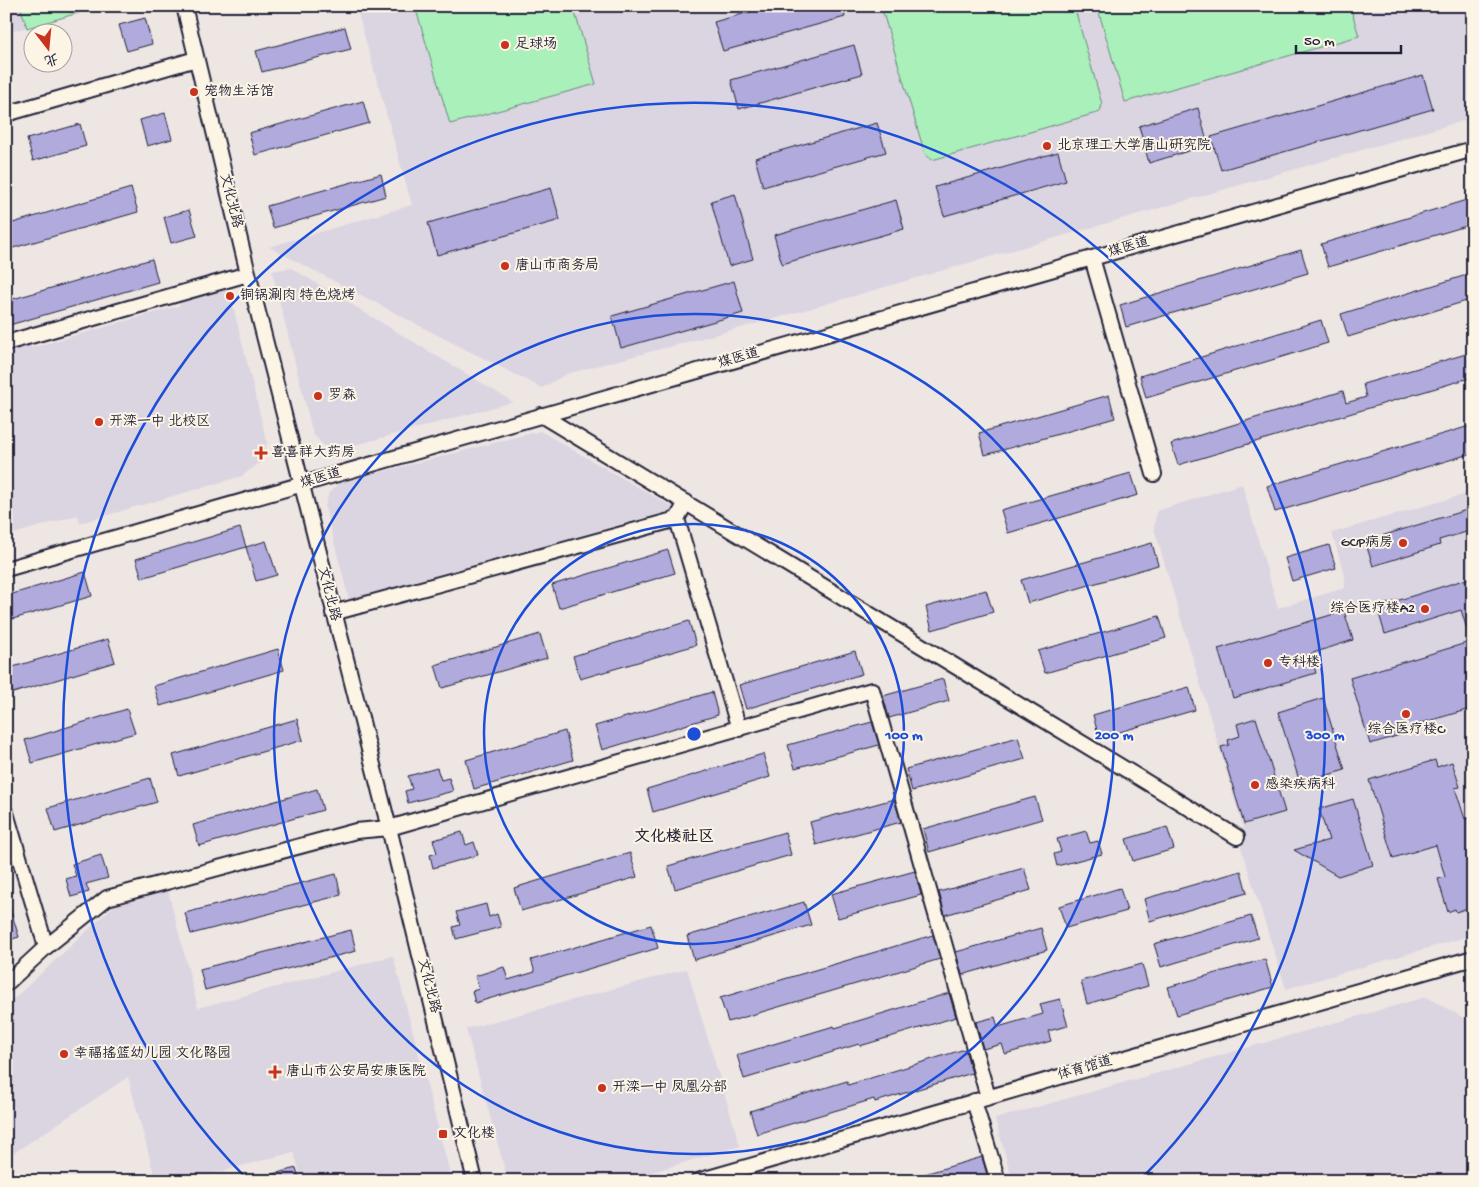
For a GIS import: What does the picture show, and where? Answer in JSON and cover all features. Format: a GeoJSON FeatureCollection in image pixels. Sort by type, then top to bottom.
{"type":"FeatureCollection","features":[{"type":"Feature","properties":{"kind":"street","name":"文化北路"},"geometry":{"type":"LineString","coordinates":[[184,6],[300,485],[389,828],[475,1181]]}},
{"type":"Feature","properties":{"kind":"street"},"geometry":{"type":"LineString","coordinates":[[6,114],[196,59]]}},
{"type":"Feature","properties":{"kind":"street","name":"煤医道"},"geometry":{"type":"LineString","coordinates":[[6,569],[1473,149]]}},
{"type":"Feature","properties":{"kind":"street"},"geometry":{"type":"LineString","coordinates":[[1092,258],[1154,474]]}},
{"type":"Feature","properties":{"kind":"street"},"geometry":{"type":"LineString","coordinates":[[6,343],[248,274]]}},
{"type":"Feature","properties":{"kind":"street"},"geometry":{"type":"LineString","coordinates":[[541,415],[1237,837]]}},
{"type":"Feature","properties":{"kind":"street"},"geometry":{"type":"LineString","coordinates":[[333,613],[677,518],[686,502]]}},
{"type":"Feature","properties":{"kind":"street"},"geometry":{"type":"LineString","coordinates":[[677,518],[739,728]]}},
{"type":"Feature","properties":{"kind":"street"},"geometry":{"type":"LineString","coordinates":[[6,984],[46,947],[107,898],[356,831],[389,828],[872,690],[988,1096]]}},
{"type":"Feature","properties":{"kind":"street"},"geometry":{"type":"LineString","coordinates":[[6,813],[46,947]]}},
{"type":"Feature","properties":{"kind":"street","name":"体育馆道"},"geometry":{"type":"LineString","coordinates":[[698,1181],[1473,958]]}},
{"type":"Feature","properties":{"kind":"street"},"geometry":{"type":"LineString","coordinates":[[974,1101],[998,1181]]}},
{"type":"Feature","properties":{"kind":"shaded area"},"geometry":{"type":"Polygon","coordinates":[[[6,6],[102,6],[45,22],[22,22],[22,28],[6,33],[6,6]]]}},
{"type":"Feature","properties":{"kind":"shaded area","name":"北京理工大学唐山研究院"},"geometry":{"type":"Polygon","coordinates":[[[356,6],[1473,6],[1473,118],[770,320],[566,374],[542,388],[269,247],[412,205],[356,6]]]}},
{"type":"Feature","properties":{"kind":"shaded area"},"geometry":{"type":"Polygon","coordinates":[[[291,268],[513,402],[341,449],[324,446],[313,434],[272,271],[291,268]]]}},
{"type":"Feature","properties":{"kind":"shaded area"},"geometry":{"type":"Polygon","coordinates":[[[228,286],[267,443],[261,462],[242,476],[80,523],[78,515],[6,536],[6,352],[30,345],[31,348],[179,306],[181,298],[228,286]]]}},
{"type":"Feature","properties":{"kind":"shaded area"},"geometry":{"type":"Polygon","coordinates":[[[540,431],[676,509],[349,599],[325,507],[329,493],[339,483],[540,431]]]}},
{"type":"Feature","properties":{"kind":"shaded area"},"geometry":{"type":"Polygon","coordinates":[[[1242,484],[1278,608],[1345,588],[1345,576],[1332,533],[1473,492],[1473,935],[1286,989],[1240,844],[1244,831],[1154,528],[1157,511],[1242,484]]]}},
{"type":"Feature","properties":{"kind":"shaded area"},"geometry":{"type":"Polygon","coordinates":[[[168,891],[198,1008],[393,956],[452,1181],[302,1181],[294,1152],[186,1181],[156,1181],[128,1077],[6,1158],[6,1006],[115,905],[168,891]]]}},
{"type":"Feature","properties":{"kind":"shaded area","name":"开滦一中 凤凰分部"},"geometry":{"type":"Polygon","coordinates":[[[687,969],[740,1146],[621,1181],[508,1181],[466,1029],[687,969]]]}},
{"type":"Feature","properties":{"kind":"shaded area"},"geometry":{"type":"Polygon","coordinates":[[[1426,997],[1473,1023],[1473,1181],[1013,1181],[995,1119],[1426,997]]]}},
{"type":"Feature","properties":{"kind":"green space"},"geometry":{"type":"Polygon","coordinates":[[[20,6],[102,6],[47,22],[25,22],[20,6]]]}},
{"type":"Feature","properties":{"kind":"green space","name":"足球场"},"geometry":{"type":"Polygon","coordinates":[[[415,6],[573,6],[596,84],[450,124],[415,6]]]}},
{"type":"Feature","properties":{"kind":"green space"},"geometry":{"type":"Polygon","coordinates":[[[881,6],[1074,6],[1102,104],[1100,112],[932,160],[925,154],[881,6]]]}},
{"type":"Feature","properties":{"kind":"green space"},"geometry":{"type":"Polygon","coordinates":[[[1097,6],[1159,6],[1160,8],[1166,6],[1350,6],[1359,36],[1125,102],[1097,6]]]}},
{"type":"Feature","properties":{"kind":"building"},"geometry":{"type":"Polygon","coordinates":[[[771,6],[842,6],[845,17],[723,51],[714,22],[771,6]]]}},
{"type":"Feature","properties":{"kind":"building"},"geometry":{"type":"Polygon","coordinates":[[[145,18],[152,44],[127,51],[119,25],[145,18]]]}},
{"type":"Feature","properties":{"kind":"building"},"geometry":{"type":"Polygon","coordinates":[[[345,27],[351,49],[262,72],[256,51],[345,27]]]}},
{"type":"Feature","properties":{"kind":"building"},"geometry":{"type":"Polygon","coordinates":[[[854,45],[862,74],[739,109],[731,80],[854,45]]]}},
{"type":"Feature","properties":{"kind":"building"},"geometry":{"type":"Polygon","coordinates":[[[1423,75],[1433,109],[1221,170],[1211,137],[1423,75]]]}},
{"type":"Feature","properties":{"kind":"building"},"geometry":{"type":"Polygon","coordinates":[[[363,101],[369,123],[255,155],[249,133],[363,101]]]}},
{"type":"Feature","properties":{"kind":"building"},"geometry":{"type":"Polygon","coordinates":[[[1198,108],[1208,145],[1149,163],[1139,126],[1198,108]]]}},
{"type":"Feature","properties":{"kind":"building"},"geometry":{"type":"Polygon","coordinates":[[[165,113],[172,139],[147,146],[140,120],[165,113]]]}},
{"type":"Feature","properties":{"kind":"building"},"geometry":{"type":"Polygon","coordinates":[[[877,123],[886,152],[763,187],[755,158],[877,123]]]}},
{"type":"Feature","properties":{"kind":"building"},"geometry":{"type":"Polygon","coordinates":[[[80,124],[86,146],[33,161],[27,139],[80,124]]]}},
{"type":"Feature","properties":{"kind":"building"},"geometry":{"type":"Polygon","coordinates":[[[1058,152],[1066,181],[944,216],[935,187],[1058,152]]]}},
{"type":"Feature","properties":{"kind":"building"},"geometry":{"type":"Polygon","coordinates":[[[381,174],[386,196],[273,228],[267,206],[381,174]]]}},
{"type":"Feature","properties":{"kind":"building"},"geometry":{"type":"Polygon","coordinates":[[[131,188],[138,212],[6,250],[6,225],[131,188]]]}},
{"type":"Feature","properties":{"kind":"building"},"geometry":{"type":"Polygon","coordinates":[[[551,188],[560,220],[437,255],[428,223],[551,188]]]}},
{"type":"Feature","properties":{"kind":"building"},"geometry":{"type":"Polygon","coordinates":[[[735,194],[753,259],[729,266],[711,201],[735,194]]]}},
{"type":"Feature","properties":{"kind":"building"},"geometry":{"type":"Polygon","coordinates":[[[1473,198],[1473,224],[1328,267],[1321,244],[1473,198]]]}},
{"type":"Feature","properties":{"kind":"building"},"geometry":{"type":"Polygon","coordinates":[[[896,200],[904,229],[782,264],[774,235],[896,200]]]}},
{"type":"Feature","properties":{"kind":"building"},"geometry":{"type":"Polygon","coordinates":[[[189,210],[197,236],[171,243],[164,217],[189,210]]]}},
{"type":"Feature","properties":{"kind":"building"},"geometry":{"type":"Polygon","coordinates":[[[1301,250],[1308,273],[1126,327],[1120,305],[1301,250]]]}},
{"type":"Feature","properties":{"kind":"building"},"geometry":{"type":"Polygon","coordinates":[[[152,259],[158,282],[6,326],[6,301],[152,259]]]}},
{"type":"Feature","properties":{"kind":"building"},"geometry":{"type":"Polygon","coordinates":[[[1473,273],[1473,299],[1348,337],[1341,314],[1473,273]]]}},
{"type":"Feature","properties":{"kind":"building"},"geometry":{"type":"Polygon","coordinates":[[[734,281],[743,313],[621,348],[612,316],[734,281]]]}},
{"type":"Feature","properties":{"kind":"building"},"geometry":{"type":"Polygon","coordinates":[[[1321,320],[1328,343],[1146,398],[1140,376],[1321,320]]]}},
{"type":"Feature","properties":{"kind":"building"},"geometry":{"type":"Polygon","coordinates":[[[1473,352],[1473,377],[1178,465],[1171,444],[1343,391],[1346,403],[1366,397],[1363,384],[1473,352]]]}},
{"type":"Feature","properties":{"kind":"building"},"geometry":{"type":"Polygon","coordinates":[[[1109,395],[1115,418],[985,455],[979,433],[1109,395]]]}},
{"type":"Feature","properties":{"kind":"building"},"geometry":{"type":"Polygon","coordinates":[[[1473,425],[1473,453],[1275,512],[1267,486],[1473,425]]]}},
{"type":"Feature","properties":{"kind":"building"},"geometry":{"type":"Polygon","coordinates":[[[1131,473],[1138,495],[1008,533],[1001,510],[1131,473]]]}},
{"type":"Feature","properties":{"kind":"building","name":"GCP病房"},"geometry":{"type":"Polygon","coordinates":[[[1473,508],[1473,530],[1439,540],[1440,545],[1373,566],[1365,541],[1473,508]]]}},
{"type":"Feature","properties":{"kind":"building"},"geometry":{"type":"Polygon","coordinates":[[[240,528],[246,547],[142,578],[136,559],[240,528]]]}},
{"type":"Feature","properties":{"kind":"building"},"geometry":{"type":"Polygon","coordinates":[[[266,541],[277,575],[256,581],[246,547],[266,541]]]}},
{"type":"Feature","properties":{"kind":"building"},"geometry":{"type":"Polygon","coordinates":[[[1152,543],[1158,565],[1028,603],[1021,580],[1152,543]]]}},
{"type":"Feature","properties":{"kind":"building"},"geometry":{"type":"Polygon","coordinates":[[[1329,545],[1336,568],[1292,581],[1285,558],[1329,545]]]}},
{"type":"Feature","properties":{"kind":"building"},"geometry":{"type":"Polygon","coordinates":[[[668,550],[675,573],[559,608],[552,585],[668,550]]]}},
{"type":"Feature","properties":{"kind":"building"},"geometry":{"type":"Polygon","coordinates":[[[85,572],[92,596],[6,621],[6,596],[85,572]]]}},
{"type":"Feature","properties":{"kind":"building","name":"综合医疗楼A2"},"geometry":{"type":"Polygon","coordinates":[[[1473,577],[1473,639],[1470,639],[1461,610],[1385,634],[1377,607],[1473,577]]]}},
{"type":"Feature","properties":{"kind":"building"},"geometry":{"type":"Polygon","coordinates":[[[986,590],[993,612],[932,630],[926,607],[986,590]]]}},
{"type":"Feature","properties":{"kind":"building","name":"专科楼"},"geometry":{"type":"Polygon","coordinates":[[[1344,611],[1353,640],[1310,654],[1316,673],[1233,698],[1218,649],[1344,611]]]}},
{"type":"Feature","properties":{"kind":"building"},"geometry":{"type":"Polygon","coordinates":[[[1159,616],[1166,638],[1045,673],[1038,651],[1159,616]]]}},
{"type":"Feature","properties":{"kind":"building"},"geometry":{"type":"Polygon","coordinates":[[[689,621],[696,645],[580,679],[573,656],[689,621]]]}},
{"type":"Feature","properties":{"kind":"building"},"geometry":{"type":"Polygon","coordinates":[[[540,634],[547,658],[442,688],[435,665],[540,634]]]}},
{"type":"Feature","properties":{"kind":"building"},"geometry":{"type":"Polygon","coordinates":[[[108,639],[115,662],[13,693],[6,669],[108,639]]]}},
{"type":"Feature","properties":{"kind":"building"},"geometry":{"type":"Polygon","coordinates":[[[1473,641],[1473,708],[1418,724],[1420,729],[1370,744],[1350,678],[1473,641]]]}},
{"type":"Feature","properties":{"kind":"building"},"geometry":{"type":"Polygon","coordinates":[[[278,649],[284,670],[160,706],[154,686],[278,649]]]}},
{"type":"Feature","properties":{"kind":"building"},"geometry":{"type":"Polygon","coordinates":[[[855,651],[862,674],[746,709],[739,685],[855,651]]]}},
{"type":"Feature","properties":{"kind":"building"},"geometry":{"type":"Polygon","coordinates":[[[943,679],[949,701],[889,718],[883,696],[943,679]]]}},
{"type":"Feature","properties":{"kind":"building"},"geometry":{"type":"Polygon","coordinates":[[[1189,687],[1195,710],[1099,738],[1093,715],[1189,687]]]}},
{"type":"Feature","properties":{"kind":"building"},"geometry":{"type":"Polygon","coordinates":[[[712,692],[718,715],[602,750],[595,726],[712,692]]]}},
{"type":"Feature","properties":{"kind":"building"},"geometry":{"type":"Polygon","coordinates":[[[1323,698],[1345,770],[1300,783],[1278,712],[1323,698]]]}},
{"type":"Feature","properties":{"kind":"building"},"geometry":{"type":"Polygon","coordinates":[[[127,709],[135,733],[32,763],[25,740],[127,709]]]}},
{"type":"Feature","properties":{"kind":"building","name":"感染疾病科"},"geometry":{"type":"Polygon","coordinates":[[[1256,718],[1285,812],[1244,824],[1221,747],[1229,745],[1228,740],[1240,736],[1237,724],[1256,718]]]}},
{"type":"Feature","properties":{"kind":"building"},"geometry":{"type":"Polygon","coordinates":[[[297,719],[303,740],[179,776],[173,755],[297,719]]]}},
{"type":"Feature","properties":{"kind":"building"},"geometry":{"type":"Polygon","coordinates":[[[872,722],[879,745],[795,768],[788,745],[872,722]]]}},
{"type":"Feature","properties":{"kind":"building"},"geometry":{"type":"Polygon","coordinates":[[[565,731],[573,760],[474,789],[466,760],[565,731]]]}},
{"type":"Feature","properties":{"kind":"building"},"geometry":{"type":"Polygon","coordinates":[[[1018,737],[1025,759],[912,791],[906,769],[1018,737]]]}},
{"type":"Feature","properties":{"kind":"building"},"geometry":{"type":"Polygon","coordinates":[[[763,754],[770,777],[653,812],[647,789],[763,754]]]}},
{"type":"Feature","properties":{"kind":"building"},"geometry":{"type":"Polygon","coordinates":[[[1435,760],[1437,767],[1452,762],[1460,787],[1455,788],[1465,819],[1468,818],[1473,833],[1473,906],[1456,912],[1455,909],[1448,912],[1438,879],[1445,877],[1436,845],[1393,858],[1369,780],[1435,760]]]}},
{"type":"Feature","properties":{"kind":"building"},"geometry":{"type":"Polygon","coordinates":[[[437,768],[441,780],[449,778],[453,791],[408,803],[405,791],[412,789],[408,776],[437,768]]]}},
{"type":"Feature","properties":{"kind":"building"},"geometry":{"type":"Polygon","coordinates":[[[150,778],[157,802],[55,832],[48,808],[150,778]]]}},
{"type":"Feature","properties":{"kind":"building"},"geometry":{"type":"Polygon","coordinates":[[[317,789],[323,810],[199,846],[193,825],[317,789]]]}},
{"type":"Feature","properties":{"kind":"building"},"geometry":{"type":"Polygon","coordinates":[[[1035,797],[1042,819],[929,852],[923,829],[1035,797]]]}},
{"type":"Feature","properties":{"kind":"building"},"geometry":{"type":"Polygon","coordinates":[[[894,799],[901,822],[816,845],[810,822],[894,799]]]}},
{"type":"Feature","properties":{"kind":"building"},"geometry":{"type":"Polygon","coordinates":[[[1353,799],[1373,865],[1338,876],[1294,850],[1329,840],[1319,809],[1353,799]]]}},
{"type":"Feature","properties":{"kind":"building"},"geometry":{"type":"Polygon","coordinates":[[[1167,827],[1174,849],[1133,861],[1126,839],[1167,827]]]}},
{"type":"Feature","properties":{"kind":"building"},"geometry":{"type":"Polygon","coordinates":[[[1086,831],[1090,843],[1098,841],[1102,854],[1057,866],[1054,854],[1061,852],[1057,839],[1086,831]]]}},
{"type":"Feature","properties":{"kind":"building"},"geometry":{"type":"Polygon","coordinates":[[[462,832],[466,845],[474,842],[478,855],[433,868],[430,855],[437,853],[433,840],[462,832]]]}},
{"type":"Feature","properties":{"kind":"building"},"geometry":{"type":"Polygon","coordinates":[[[785,832],[791,855],[675,889],[668,866],[785,832]]]}},
{"type":"Feature","properties":{"kind":"building"},"geometry":{"type":"Polygon","coordinates":[[[630,853],[637,877],[521,911],[514,888],[630,853]]]}},
{"type":"Feature","properties":{"kind":"building"},"geometry":{"type":"Polygon","coordinates":[[[101,855],[108,878],[86,884],[89,892],[71,897],[66,879],[76,876],[72,864],[101,855]]]}},
{"type":"Feature","properties":{"kind":"building"},"geometry":{"type":"Polygon","coordinates":[[[1024,868],[1031,890],[945,915],[939,892],[1024,868]]]}},
{"type":"Feature","properties":{"kind":"building"},"geometry":{"type":"Polygon","coordinates":[[[915,871],[921,895],[838,918],[831,894],[915,871]]]}},
{"type":"Feature","properties":{"kind":"building"},"geometry":{"type":"Polygon","coordinates":[[[1241,871],[1247,893],[1150,921],[1144,899],[1241,871]]]}},
{"type":"Feature","properties":{"kind":"building"},"geometry":{"type":"Polygon","coordinates":[[[336,874],[341,895],[191,934],[185,913],[336,874]]]}},
{"type":"Feature","properties":{"kind":"building"},"geometry":{"type":"Polygon","coordinates":[[[1120,888],[1127,911],[1066,928],[1059,906],[1120,888]]]}},
{"type":"Feature","properties":{"kind":"building"},"geometry":{"type":"Polygon","coordinates":[[[804,902],[811,925],[694,960],[687,936],[804,902]]]}},
{"type":"Feature","properties":{"kind":"building"},"geometry":{"type":"Polygon","coordinates":[[[486,904],[489,917],[497,914],[501,927],[456,939],[453,927],[460,925],[456,912],[486,904]]]}},
{"type":"Feature","properties":{"kind":"building"},"geometry":{"type":"Polygon","coordinates":[[[6,905],[9,905],[19,937],[6,941],[6,905]]]}},
{"type":"Feature","properties":{"kind":"building"},"geometry":{"type":"Polygon","coordinates":[[[1251,916],[1258,938],[1161,967],[1154,944],[1251,916]]]}},
{"type":"Feature","properties":{"kind":"building"},"geometry":{"type":"Polygon","coordinates":[[[651,925],[658,948],[475,1003],[472,991],[479,989],[475,976],[504,967],[508,980],[535,972],[531,960],[651,925]]]}},
{"type":"Feature","properties":{"kind":"building"},"geometry":{"type":"Polygon","coordinates":[[[1041,928],[1047,950],[962,975],[956,952],[1041,928]]]}},
{"type":"Feature","properties":{"kind":"building"},"geometry":{"type":"Polygon","coordinates":[[[351,930],[356,951],[205,990],[200,969],[351,930]]]}},
{"type":"Feature","properties":{"kind":"building"},"geometry":{"type":"Polygon","coordinates":[[[933,935],[940,959],[728,1022],[720,998],[933,935]]]}},
{"type":"Feature","properties":{"kind":"building"},"geometry":{"type":"Polygon","coordinates":[[[1265,959],[1273,987],[1177,1015],[1168,987],[1265,959]]]}},
{"type":"Feature","properties":{"kind":"building"},"geometry":{"type":"Polygon","coordinates":[[[1142,964],[1148,986],[1087,1004],[1081,981],[1142,964]]]}},
{"type":"Feature","properties":{"kind":"building"},"geometry":{"type":"Polygon","coordinates":[[[949,993],[956,1017],[744,1079],[737,1055],[834,1026],[835,1028],[949,993]]]}},
{"type":"Feature","properties":{"kind":"building"},"geometry":{"type":"Polygon","coordinates":[[[1060,999],[1068,1026],[1048,1031],[1051,1041],[1005,1054],[1002,1044],[983,1049],[976,1022],[995,1017],[998,1027],[1043,1014],[1040,1004],[1060,999]]]}},
{"type":"Feature","properties":{"kind":"building"},"geometry":{"type":"Polygon","coordinates":[[[965,1049],[972,1073],[875,1102],[874,1099],[757,1134],[750,1111],[847,1081],[848,1085],[965,1049]]]}},
{"type":"Feature","properties":{"kind":"building"},"geometry":{"type":"Polygon","coordinates":[[[982,1157],[989,1181],[912,1181],[911,1178],[982,1157]]]}},
{"type":"Feature","properties":{"kind":"building"},"geometry":{"type":"Polygon","coordinates":[[[296,1168],[300,1181],[262,1181],[262,1177],[296,1168]]]}},
{"type":"Feature","properties":{"kind":"place","name":"足球场"},"geometry":{"type":"Point","coordinates":[505,45]}},
{"type":"Feature","properties":{"kind":"place","name":"宠物生活馆"},"geometry":{"type":"Point","coordinates":[194,92]}},
{"type":"Feature","properties":{"kind":"place","name":"北京理工大学唐山研究院"},"geometry":{"type":"Point","coordinates":[1047,146]}},
{"type":"Feature","properties":{"kind":"place","name":"唐山市商务局"},"geometry":{"type":"Point","coordinates":[505,266]}},
{"type":"Feature","properties":{"kind":"place","name":"铜锅涮肉 特色烧烤"},"geometry":{"type":"Point","coordinates":[230,296]}},
{"type":"Feature","properties":{"kind":"place","name":"罗森"},"geometry":{"type":"Point","coordinates":[318,396]}},
{"type":"Feature","properties":{"kind":"place","name":"开滦一中 北校区"},"geometry":{"type":"Point","coordinates":[99,422]}},
{"type":"Feature","properties":{"kind":"place","name":"喜喜祥大药房"},"geometry":{"type":"Point","coordinates":[261,453]}},
{"type":"Feature","properties":{"kind":"place","name":"GCP病房"},"geometry":{"type":"Point","coordinates":[1403,543]}},
{"type":"Feature","properties":{"kind":"place","name":"综合医疗楼A2"},"geometry":{"type":"Point","coordinates":[1425,609]}},
{"type":"Feature","properties":{"kind":"place","name":"专科楼"},"geometry":{"type":"Point","coordinates":[1268,663]}},
{"type":"Feature","properties":{"kind":"place","name":"综合医疗楼C"},"geometry":{"type":"Point","coordinates":[1406,714]}},
{"type":"Feature","properties":{"kind":"place","name":"感染疾病科"},"geometry":{"type":"Point","coordinates":[1255,785]}},
{"type":"Feature","properties":{"kind":"place","name":"幸福摇篮幼儿园 文化路园"},"geometry":{"type":"Point","coordinates":[64,1054]}},
{"type":"Feature","properties":{"kind":"place","name":"唐山市公安局安康医院"},"geometry":{"type":"Point","coordinates":[275,1072]}},
{"type":"Feature","properties":{"kind":"place","name":"开滦一中 凤凰分部"},"geometry":{"type":"Point","coordinates":[602,1088]}},
{"type":"Feature","properties":{"kind":"place","name":"文化楼"},"geometry":{"type":"Point","coordinates":[443,1134]}},
{"type":"Feature","properties":{"kind":"district","name":"文化楼社区"},"geometry":{"type":"Point","coordinates":[674,838]}}]}
